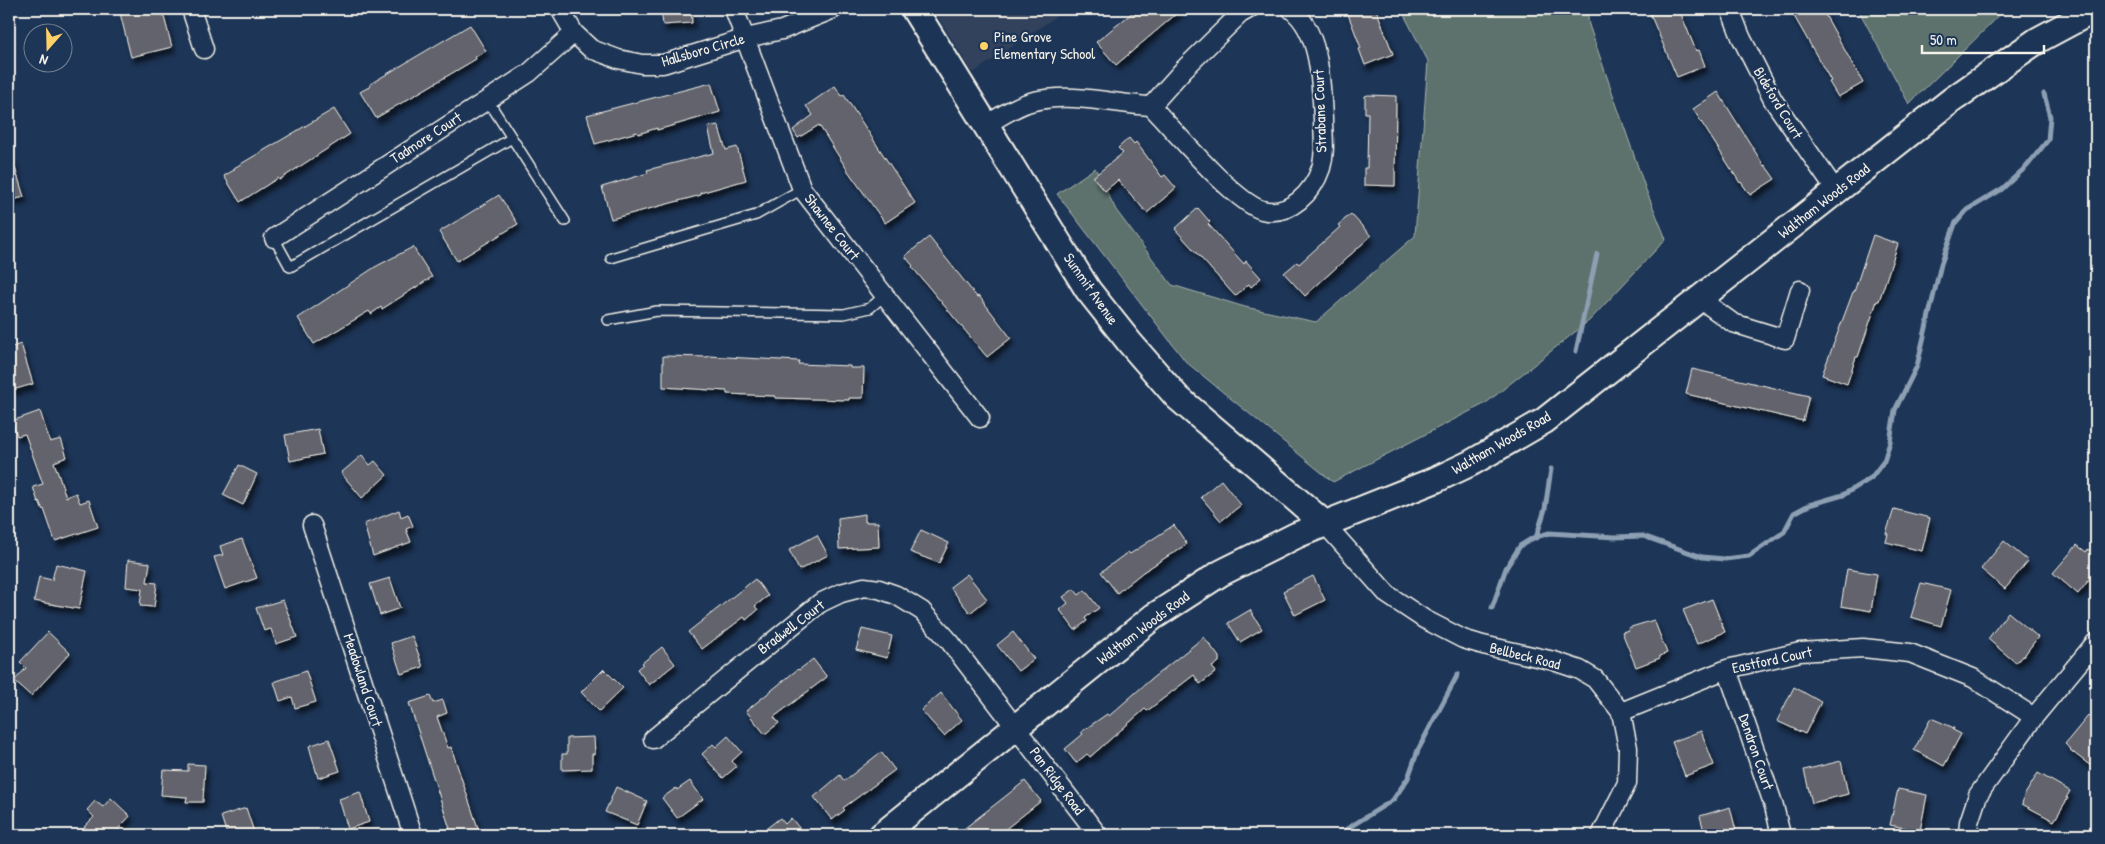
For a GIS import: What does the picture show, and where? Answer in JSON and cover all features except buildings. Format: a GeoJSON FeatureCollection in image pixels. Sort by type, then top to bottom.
{"type":"FeatureCollection","features":[{"type":"Feature","properties":{"kind":"street"},"geometry":{"type":"LineString","coordinates":[[191,9],[204,49]]}},
{"type":"Feature","properties":{"kind":"street","name":"Hallsboro Circle"},"geometry":{"type":"LineString","coordinates":[[560,9],[574,33],[591,49],[618,59],[642,64],[663,64],[746,38],[782,30],[834,9]]}},
{"type":"Feature","properties":{"kind":"street","name":"Shawnee Court"},"geometry":{"type":"LineString","coordinates":[[734,9],[802,189],[980,418]]}},
{"type":"Feature","properties":{"kind":"street","name":"Summit Avenue"},"geometry":{"type":"LineString","coordinates":[[914,9],[1088,290],[1130,343],[1184,403],[1324,524]]}},
{"type":"Feature","properties":{"kind":"street"},"geometry":{"type":"LineString","coordinates":[[986,125],[1019,106],[1046,99],[1068,98],[1151,106],[1184,69],[1240,14],[1249,9]]}},
{"type":"Feature","properties":{"kind":"street","name":"Strabane Court"},"geometry":{"type":"LineString","coordinates":[[1151,106],[1223,182],[1247,202],[1261,209],[1277,212],[1293,205],[1311,190],[1321,168],[1324,147],[1320,70],[1316,50],[1298,14],[1291,9]]}},
{"type":"Feature","properties":{"kind":"street","name":"Bideford Court"},"geometry":{"type":"LineString","coordinates":[[1730,9],[1741,37],[1773,100],[1836,191]]}},
{"type":"Feature","properties":{"kind":"street","name":"Waltham Woods Road"},"geometry":{"type":"LineString","coordinates":[[882,835],[1153,617],[1189,592],[1221,572],[1259,553],[1324,524],[1435,480],[1470,463],[1544,421],[1952,100],[2011,57],[2060,26],[2096,9]]}},
{"type":"Feature","properties":{"kind":"street","name":"Tadmore Court"},"geometry":{"type":"LineString","coordinates":[[274,238],[529,73],[574,33]]}},
{"type":"Feature","properties":{"kind":"street"},"geometry":{"type":"LineString","coordinates":[[1700,299],[1733,323],[1785,340],[1800,290]]}},
{"type":"Feature","properties":{"kind":"street","name":"Bellbeck Road"},"geometry":{"type":"LineString","coordinates":[[1324,524],[1388,594],[1424,619],[1463,639],[1554,661],[1580,670],[1595,678],[1621,712],[1628,748],[1627,783],[1601,835]]}},
{"type":"Feature","properties":{"kind":"street","name":"Meadowland Court"},"geometry":{"type":"LineString","coordinates":[[312,525],[413,835]]}},
{"type":"Feature","properties":{"kind":"street","name":"Bradwell Court"},"geometry":{"type":"LineString","coordinates":[[653,739],[820,603],[841,593],[864,587],[879,589],[896,596],[922,611],[950,642],[1016,727]]}},
{"type":"Feature","properties":{"kind":"street"},"geometry":{"type":"LineString","coordinates":[[1968,835],[1968,822],[1978,795],[2034,717],[2096,642]]}},
{"type":"Feature","properties":{"kind":"street","name":"Eastford Court"},"geometry":{"type":"LineString","coordinates":[[1621,712],[1727,669],[1800,652],[1863,648],[1910,653],[1973,678],[2034,717]]}},
{"type":"Feature","properties":{"kind":"street","name":"Dendron Court"},"geometry":{"type":"LineString","coordinates":[[1727,669],[1774,806],[1782,835]]}},
{"type":"Feature","properties":{"kind":"street","name":"Pan Ridge Road"},"geometry":{"type":"LineString","coordinates":[[1016,727],[1098,835]]}},
{"type":"Feature","properties":{"kind":"lane"},"geometry":{"type":"LineString","coordinates":[[487,99],[565,220]]}},
{"type":"Feature","properties":{"kind":"lane"},"geometry":{"type":"LineString","coordinates":[[274,238],[290,267],[512,138]]}},
{"type":"Feature","properties":{"kind":"lane"},"geometry":{"type":"LineString","coordinates":[[611,258],[756,215],[802,189]]}},
{"type":"Feature","properties":{"kind":"lane"},"geometry":{"type":"LineString","coordinates":[[608,320],[657,311],[844,314],[870,308],[885,295]]}},
{"type":"Feature","properties":{"kind":"shaded area","name":"Pine Grove Elementary School"},"geometry":{"type":"Polygon","coordinates":[[[933,9],[1067,9],[973,73],[933,9]]]}},
{"type":"Feature","properties":{"kind":"green space"},"geometry":{"type":"Polygon","coordinates":[[[1401,9],[1587,9],[1589,25],[1646,190],[1666,239],[1590,320],[1486,403],[1333,482],[1186,362],[1057,194],[1095,168],[1116,210],[1172,285],[1245,307],[1316,322],[1415,236],[1428,61],[1401,9]]]}},
{"type":"Feature","properties":{"kind":"green space"},"geometry":{"type":"Polygon","coordinates":[[[1858,9],[2006,9],[1909,104],[1858,9]]]}},
{"type":"Feature","properties":{"kind":"waterway"},"geometry":{"type":"LineString","coordinates":[[1492,608],[1506,568],[1520,546],[1533,538],[1549,533],[1615,537],[1643,536],[1702,557],[1725,559],[1749,556],[1784,532],[1794,513],[1809,505],[1843,495],[1871,478],[1884,461],[1890,442],[1895,410],[1917,366],[1941,264],[1955,224],[1967,210],[2002,189],[2027,166],[2048,140],[2050,117],[2044,94]]}},
{"type":"Feature","properties":{"kind":"waterway"},"geometry":{"type":"LineString","coordinates":[[1576,351],[1597,254]]}},
{"type":"Feature","properties":{"kind":"waterway"},"geometry":{"type":"LineString","coordinates":[[1536,538],[1545,509],[1551,469]]}},
{"type":"Feature","properties":{"kind":"waterway"},"geometry":{"type":"LineString","coordinates":[[1337,835],[1393,800],[1408,778],[1418,750],[1458,674]]}},
{"type":"Feature","properties":{"kind":"place","name":"Pine Grove Elementary School"},"geometry":{"type":"Point","coordinates":[984,46]}}]}
